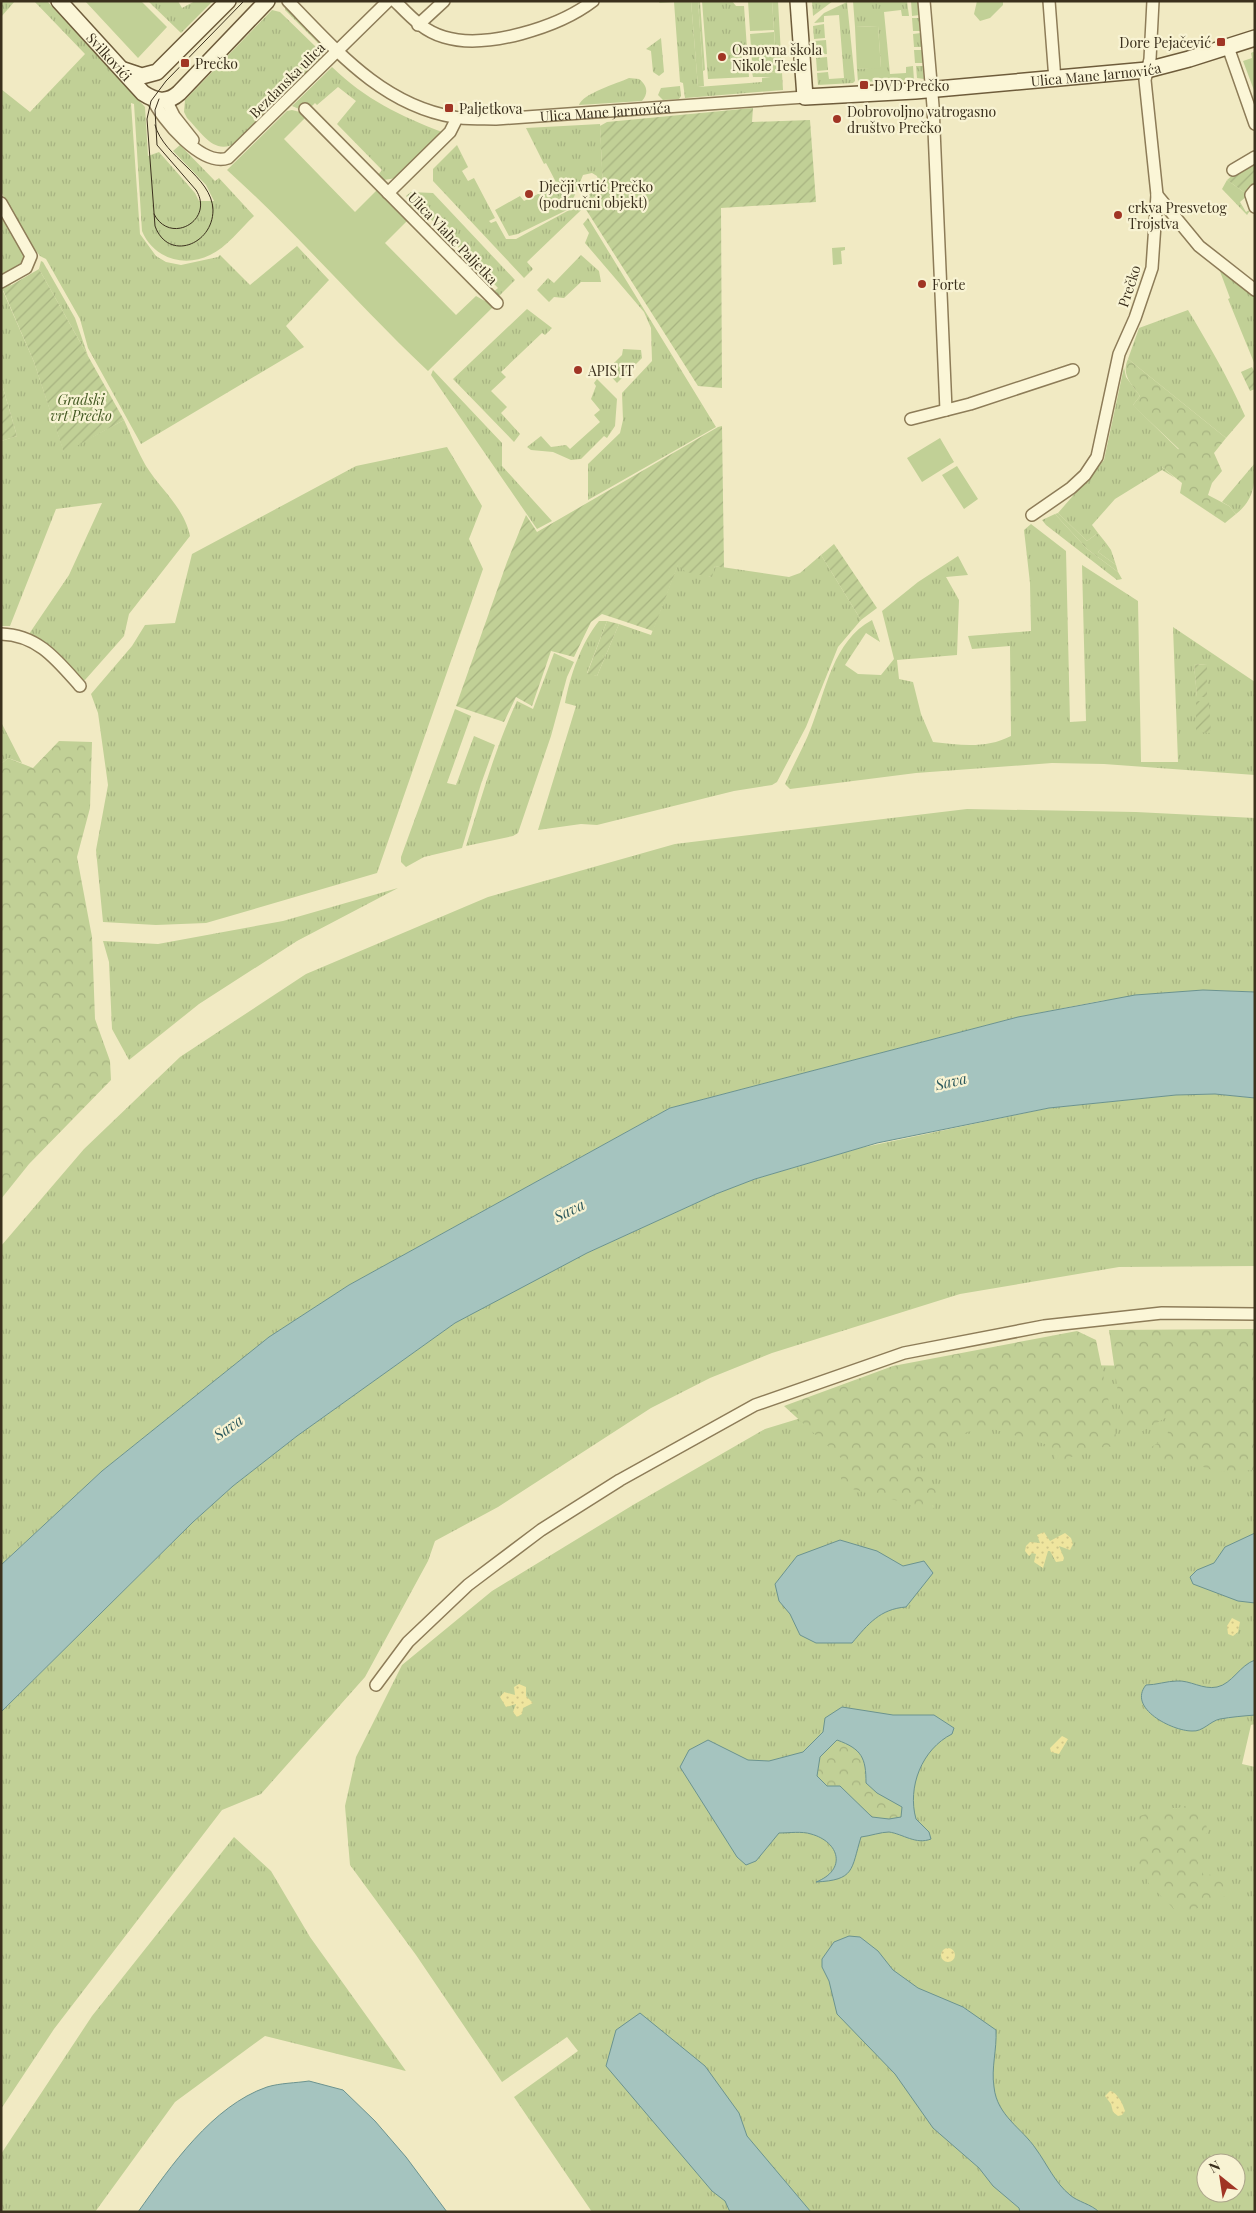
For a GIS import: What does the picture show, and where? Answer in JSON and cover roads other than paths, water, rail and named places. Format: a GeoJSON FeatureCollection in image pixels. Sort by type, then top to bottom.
{"type":"FeatureCollection","features":[{"type":"Feature","properties":{"kind":"street","name":"Svilkovići"},"geometry":{"type":"LineString","coordinates":[[59,1],[116,65],[159,99]]}},
{"type":"Feature","properties":{"kind":"street"},"geometry":{"type":"LineString","coordinates":[[116,65],[129,73],[142,76],[152,74],[162,68],[228,1]]}},
{"type":"Feature","properties":{"kind":"street"},"geometry":{"type":"LineString","coordinates":[[162,68],[154,85],[159,99],[179,93],[267,1]]}},
{"type":"Feature","properties":{"kind":"street","name":"Ulica Mane Jarnovića"},"geometry":{"type":"LineString","coordinates":[[288,1],[360,73],[384,90],[438,114],[456,118],[496,119],[1055,80],[1147,70],[1255,38]]}},
{"type":"Feature","properties":{"kind":"street","name":"Bezdanska ulica"},"geometry":{"type":"LineString","coordinates":[[159,99],[200,152],[215,159],[224,159],[232,155],[388,1]]}},
{"type":"Feature","properties":{"kind":"street"},"geometry":{"type":"LineString","coordinates":[[395,1],[418,25],[445,38],[465,40],[496,38],[534,30],[578,13],[593,1]]}},
{"type":"Feature","properties":{"kind":"street"},"geometry":{"type":"LineString","coordinates":[[418,25],[444,1]]}},
{"type":"Feature","properties":{"kind":"street"},"geometry":{"type":"LineString","coordinates":[[798,1],[805,98]]}},
{"type":"Feature","properties":{"kind":"street"},"geometry":{"type":"LineString","coordinates":[[924,1],[931,89],[946,410]]}},
{"type":"Feature","properties":{"kind":"street"},"geometry":{"type":"LineString","coordinates":[[1049,1],[1055,80]]}},
{"type":"Feature","properties":{"kind":"street","name":"Prečko"},"geometry":{"type":"LineString","coordinates":[[1032,515],[1071,488],[1085,475],[1098,457],[1119,354],[1135,318],[1152,268],[1157,195],[1145,80],[1150,58],[1153,1]]}},
{"type":"Feature","properties":{"kind":"street"},"geometry":{"type":"LineString","coordinates":[[1228,47],[1255,124]]}},
{"type":"Feature","properties":{"kind":"street","name":"Ulica Vlahe Paljetka"},"geometry":{"type":"LineString","coordinates":[[306,109],[497,304]]}},
{"type":"Feature","properties":{"kind":"street","name":"Ulica Vlahe Paljetka"},"geometry":{"type":"LineString","coordinates":[[388,193],[450,132],[456,118]]}},
{"type":"Feature","properties":{"kind":"street"},"geometry":{"type":"LineString","coordinates":[[1233,170],[1255,157]]}},
{"type":"Feature","properties":{"kind":"street"},"geometry":{"type":"LineString","coordinates":[[1255,190],[1251,195],[1255,207]]}},
{"type":"Feature","properties":{"kind":"street"},"geometry":{"type":"LineString","coordinates":[[1157,195],[1199,246],[1255,290]]}},
{"type":"Feature","properties":{"kind":"street"},"geometry":{"type":"LineString","coordinates":[[1,202],[31,256],[26,268],[1,282]]}},
{"type":"Feature","properties":{"kind":"street"},"geometry":{"type":"LineString","coordinates":[[911,419],[946,410],[1073,370]]}},
{"type":"Feature","properties":{"kind":"street"},"geometry":{"type":"LineString","coordinates":[[1,634],[19,635],[42,647],[80,686]]}},
{"type":"Feature","properties":{"kind":"street"},"geometry":{"type":"LineString","coordinates":[[376,1685],[408,1642],[468,1585],[541,1530],[620,1480],[755,1406],[904,1353],[1044,1326],[1162,1313],[1255,1314]]}},
{"type":"Feature","properties":{"kind":"water","name":"Sava"},"geometry":{"type":"Polygon","coordinates":[[[1203,990],[1255,992],[1255,1098],[1215,1094],[1176,1095],[1049,1108],[877,1143],[755,1179],[716,1194],[587,1253],[455,1323],[297,1436],[233,1486],[193,1522],[1,1712],[1,1565],[102,1471],[269,1337],[349,1285],[670,1108],[1018,1017],[1135,995],[1203,990]]]}},
{"type":"Feature","properties":{"kind":"water"},"geometry":{"type":"Polygon","coordinates":[[[1255,1533],[1255,1603],[1238,1601],[1193,1584],[1190,1577],[1197,1570],[1214,1563],[1225,1547],[1255,1533]]]}},
{"type":"Feature","properties":{"kind":"water"},"geometry":{"type":"Polygon","coordinates":[[[840,1540],[877,1551],[903,1566],[924,1561],[933,1573],[906,1607],[897,1608],[882,1614],[869,1624],[852,1643],[816,1643],[800,1635],[790,1614],[779,1601],[775,1584],[797,1556],[840,1540]]]}},
{"type":"Feature","properties":{"kind":"water"},"geometry":{"type":"Polygon","coordinates":[[[1255,1660],[1255,1715],[1220,1719],[1200,1730],[1192,1731],[1164,1723],[1154,1717],[1142,1702],[1142,1694],[1146,1685],[1182,1681],[1212,1688],[1217,1687],[1227,1682],[1250,1662],[1255,1660]]]}},
{"type":"Feature","properties":{"kind":"water"},"geometry":{"type":"Polygon","coordinates":[[[842,1707],[893,1715],[934,1715],[954,1728],[952,1734],[932,1749],[919,1770],[916,1782],[914,1807],[916,1819],[929,1832],[931,1839],[920,1841],[889,1832],[861,1837],[853,1865],[849,1871],[845,1876],[829,1881],[816,1882],[826,1877],[836,1864],[834,1850],[821,1838],[807,1833],[779,1833],[756,1861],[746,1865],[737,1857],[680,1767],[689,1750],[708,1740],[748,1760],[769,1761],[803,1752],[823,1732],[825,1718],[842,1707]],[[837,1740],[820,1757],[817,1776],[827,1786],[840,1786],[872,1817],[889,1819],[901,1817],[902,1807],[877,1793],[866,1783],[865,1767],[861,1756],[845,1743],[837,1740]]]}},
{"type":"Feature","properties":{"kind":"water"},"geometry":{"type":"Polygon","coordinates":[[[849,1936],[860,1937],[878,1951],[893,1970],[918,1988],[963,2007],[996,2030],[993,2080],[996,2097],[1000,2106],[1030,2141],[1065,2190],[1073,2197],[1099,2212],[1020,2212],[1019,2208],[993,2186],[979,2168],[933,2128],[895,2074],[837,2014],[829,1981],[822,1967],[822,1959],[834,1942],[849,1936]]]}},
{"type":"Feature","properties":{"kind":"water"},"geometry":{"type":"Polygon","coordinates":[[[640,2013],[705,2066],[739,2113],[747,2136],[811,2212],[730,2212],[725,2201],[712,2191],[606,2066],[616,2030],[640,2013]]]}},
{"type":"Feature","properties":{"kind":"water"},"geometry":{"type":"Polygon","coordinates":[[[309,2081],[343,2090],[375,2121],[406,2157],[447,2212],[138,2212],[194,2139],[228,2108],[247,2096],[267,2087],[309,2081]]]}},
{"type":"Feature","properties":{"kind":"tram line"},"geometry":{"type":"LineString","coordinates":[[155,125],[160,137],[197,177],[211,198],[213,210],[211,222],[206,232],[189,245],[179,246],[170,244],[161,237],[155,226],[147,119],[151,101],[166,81],[244,1]]}},
{"type":"Feature","properties":{"kind":"tram line"},"geometry":{"type":"LineString","coordinates":[[154,214],[161,223],[170,228],[179,228],[188,225],[200,211],[200,201],[196,190],[157,145],[155,110],[159,99]]}},
{"type":"Feature","properties":{"kind":"place","name":"Dore Pejačević"},"geometry":{"type":"Point","coordinates":[1221,42]}},
{"type":"Feature","properties":{"kind":"place","name":"Osnovna škola Nikole Tesle"},"geometry":{"type":"Point","coordinates":[722,57]}},
{"type":"Feature","properties":{"kind":"place","name":"Prečko"},"geometry":{"type":"Point","coordinates":[185,63]}},
{"type":"Feature","properties":{"kind":"place","name":"DVD Prečko"},"geometry":{"type":"Point","coordinates":[864,85]}},
{"type":"Feature","properties":{"kind":"place","name":"Paljetkova"},"geometry":{"type":"Point","coordinates":[449,108]}},
{"type":"Feature","properties":{"kind":"place","name":"Dobrovoljno vatrogasno društvo Prečko"},"geometry":{"type":"Point","coordinates":[837,119]}},
{"type":"Feature","properties":{"kind":"place","name":"Dječji vrtić Prečko (područni objekt)"},"geometry":{"type":"Point","coordinates":[529,194]}},
{"type":"Feature","properties":{"kind":"place","name":"crkva Presvetog Trojstva"},"geometry":{"type":"Point","coordinates":[1118,215]}},
{"type":"Feature","properties":{"kind":"place","name":"Forte"},"geometry":{"type":"Point","coordinates":[922,284]}},
{"type":"Feature","properties":{"kind":"place","name":"APIS IT"},"geometry":{"type":"Point","coordinates":[578,370]}},
{"type":"Feature","properties":{"kind":"park label","name":"Gradski vrt Prečko"},"geometry":{"type":"Point","coordinates":[81,408]}}]}
